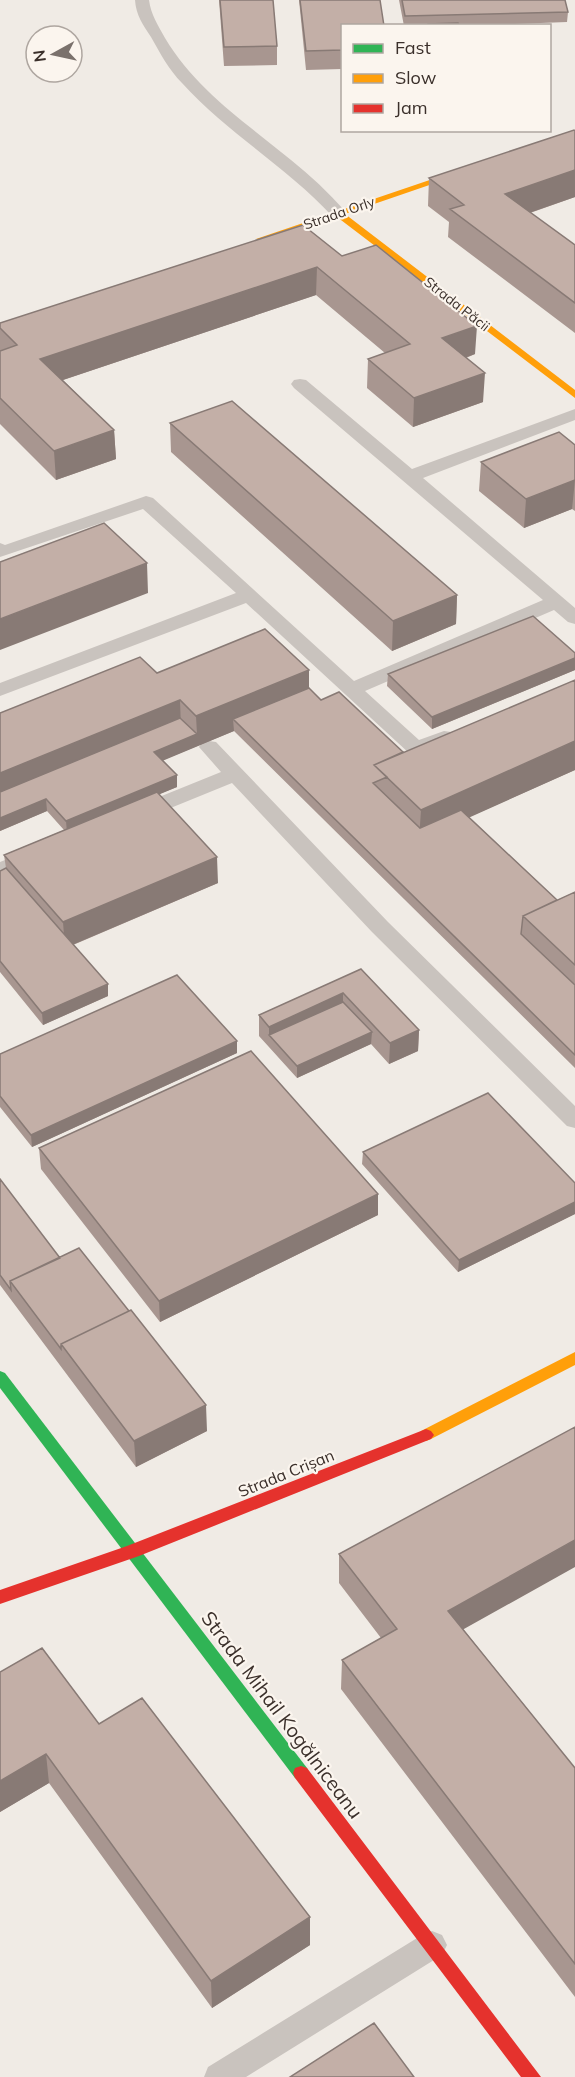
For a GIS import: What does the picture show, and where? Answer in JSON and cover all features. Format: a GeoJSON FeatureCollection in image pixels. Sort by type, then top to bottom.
{"type":"FeatureCollection","features":[{"type":"Feature","properties":{"kind":"street","name":"Strada Orly"},"geometry":{"type":"LineString","coordinates":[[249,243],[483,165]]}},
{"type":"Feature","properties":{"kind":"street","name":"Strada Păcii"},"geometry":{"type":"LineString","coordinates":[[339,213],[575,395]]}},
{"type":"Feature","properties":{"kind":"street","name":"Strada Crișan"},"geometry":{"type":"LineString","coordinates":[[0,1597],[133,1551],[429,1434],[575,1358]]}},
{"type":"Feature","properties":{"kind":"street","name":"Strada Mihail Kogălniceanu"},"geometry":{"type":"LineString","coordinates":[[0,1377],[532,2077]]}},
{"type":"Feature","properties":{"kind":"lane"},"geometry":{"type":"LineString","coordinates":[[142,0],[143,12],[187,80],[239,126],[303,176],[339,213]]}},
{"type":"Feature","properties":{"kind":"lane"},"geometry":{"type":"LineString","coordinates":[[300,384],[575,618]]}},
{"type":"Feature","properties":{"kind":"lane"},"geometry":{"type":"LineString","coordinates":[[410,476],[575,414]]}},
{"type":"Feature","properties":{"kind":"lane"},"geometry":{"type":"LineString","coordinates":[[0,549],[2,552],[146,502],[417,748],[459,731]]}},
{"type":"Feature","properties":{"kind":"lane"},"geometry":{"type":"LineString","coordinates":[[0,690],[249,595]]}},
{"type":"Feature","properties":{"kind":"lane"},"geometry":{"type":"LineString","coordinates":[[351,689],[556,602]]}},
{"type":"Feature","properties":{"kind":"lane"},"geometry":{"type":"LineString","coordinates":[[209,747],[380,927],[575,1120]]}},
{"type":"Feature","properties":{"kind":"lane"},"geometry":{"type":"LineString","coordinates":[[117,822],[235,774]]}},
{"type":"Feature","properties":{"kind":"lane"},"geometry":{"type":"LineString","coordinates":[[0,870],[53,848]]}},
{"type":"Feature","properties":{"kind":"lane"},"geometry":{"type":"LineString","coordinates":[[219,2077],[432,1945]]}},
{"type":"Feature","properties":{"kind":"building"},"geometry":{"type":"Polygon","coordinates":[[[220,0],[273,0],[277,46],[224,47],[220,0]]]}},
{"type":"Feature","properties":{"kind":"building"},"geometry":{"type":"Polygon","coordinates":[[[300,0],[380,0],[384,24],[341,24],[341,50],[306,51],[300,0]]]}},
{"type":"Feature","properties":{"kind":"building"},"geometry":{"type":"Polygon","coordinates":[[[402,0],[565,0],[568,12],[405,16],[402,0]]]}},
{"type":"Feature","properties":{"kind":"building"},"geometry":{"type":"Polygon","coordinates":[[[574,130],[575,170],[505,194],[575,245],[575,303],[450,209],[464,205],[429,178],[574,130]]]}},
{"type":"Feature","properties":{"kind":"building"},"geometry":{"type":"Polygon","coordinates":[[[303,225],[342,256],[376,245],[477,326],[442,338],[485,373],[414,398],[368,359],[410,344],[317,267],[40,359],[114,430],[54,451],[0,398],[0,351],[17,345],[0,328],[0,323],[303,225]]]}},
{"type":"Feature","properties":{"kind":"building"},"geometry":{"type":"Polygon","coordinates":[[[232,401],[457,595],[393,621],[170,423],[232,401]]]}},
{"type":"Feature","properties":{"kind":"building"},"geometry":{"type":"Polygon","coordinates":[[[559,432],[575,445],[575,480],[526,499],[481,462],[559,432]]]}},
{"type":"Feature","properties":{"kind":"building"},"geometry":{"type":"Polygon","coordinates":[[[104,523],[147,563],[0,619],[0,562],[104,523]]]}},
{"type":"Feature","properties":{"kind":"building"},"geometry":{"type":"Polygon","coordinates":[[[533,616],[575,653],[575,658],[432,717],[388,674],[533,616]]]}},
{"type":"Feature","properties":{"kind":"building"},"geometry":{"type":"Polygon","coordinates":[[[265,629],[309,670],[196,716],[180,700],[0,773],[0,713],[140,657],[157,673],[265,629]]]}},
{"type":"Feature","properties":{"kind":"building"},"geometry":{"type":"Polygon","coordinates":[[[575,680],[575,741],[421,810],[374,765],[575,680]]]}},
{"type":"Feature","properties":{"kind":"building"},"geometry":{"type":"Polygon","coordinates":[[[309,688],[321,700],[339,692],[403,752],[374,765],[387,777],[373,783],[420,828],[461,810],[557,900],[523,916],[521,934],[575,985],[575,1055],[233,719],[309,688]]]}},
{"type":"Feature","properties":{"kind":"building"},"geometry":{"type":"Polygon","coordinates":[[[180,718],[197,734],[154,752],[177,775],[66,821],[46,799],[0,818],[0,792],[180,718]]]}},
{"type":"Feature","properties":{"kind":"building"},"geometry":{"type":"Polygon","coordinates":[[[157,792],[217,857],[63,922],[4,855],[157,792]]]}},
{"type":"Feature","properties":{"kind":"building"},"geometry":{"type":"Polygon","coordinates":[[[6,868],[108,984],[42,1013],[0,961],[0,871],[6,868]]]}},
{"type":"Feature","properties":{"kind":"building"},"geometry":{"type":"Polygon","coordinates":[[[575,892],[575,965],[523,916],[575,892]]]}},
{"type":"Feature","properties":{"kind":"building"},"geometry":{"type":"Polygon","coordinates":[[[361,969],[419,1030],[390,1043],[343,993],[269,1027],[259,1015],[361,969]]]}},
{"type":"Feature","properties":{"kind":"building"},"geometry":{"type":"Polygon","coordinates":[[[177,975],[237,1041],[31,1135],[0,1096],[0,1054],[177,975]]]}},
{"type":"Feature","properties":{"kind":"building"},"geometry":{"type":"Polygon","coordinates":[[[343,1002],[372,1032],[297,1066],[269,1035],[343,1002]]]}},
{"type":"Feature","properties":{"kind":"building"},"geometry":{"type":"Polygon","coordinates":[[[251,1051],[378,1194],[159,1301],[39,1148],[251,1051]]]}},
{"type":"Feature","properties":{"kind":"building"},"geometry":{"type":"Polygon","coordinates":[[[488,1093],[575,1183],[575,1202],[459,1260],[363,1152],[488,1093]]]}},
{"type":"Feature","properties":{"kind":"building"},"geometry":{"type":"Polygon","coordinates":[[[0,1179],[60,1258],[10,1281],[11,1290],[0,1275],[0,1179]]]}},
{"type":"Feature","properties":{"kind":"building"},"geometry":{"type":"Polygon","coordinates":[[[79,1248],[129,1311],[61,1344],[61,1349],[10,1281],[79,1248]]]}},
{"type":"Feature","properties":{"kind":"building"},"geometry":{"type":"Polygon","coordinates":[[[131,1310],[206,1405],[134,1441],[61,1344],[131,1310]]]}},
{"type":"Feature","properties":{"kind":"building"},"geometry":{"type":"Polygon","coordinates":[[[575,1427],[575,1540],[448,1611],[575,1768],[575,1964],[342,1660],[397,1629],[339,1554],[575,1427]]]}},
{"type":"Feature","properties":{"kind":"building"},"geometry":{"type":"Polygon","coordinates":[[[42,1648],[99,1724],[142,1698],[310,1917],[211,1981],[46,1754],[0,1781],[0,1672],[42,1648]]]}},
{"type":"Feature","properties":{"kind":"building"},"geometry":{"type":"Polygon","coordinates":[[[374,2023],[414,2077],[290,2077],[374,2023]]]}},
{"type":"Feature","properties":{"kind":"traffic: fast"},"geometry":{"type":"LineString","coordinates":[[0,1377],[301,1773]]}},
{"type":"Feature","properties":{"kind":"traffic: slow"},"geometry":{"type":"LineString","coordinates":[[261,239],[471,169]]}},
{"type":"Feature","properties":{"kind":"traffic: slow"},"geometry":{"type":"LineString","coordinates":[[339,214],[575,395]]}},
{"type":"Feature","properties":{"kind":"traffic: slow"},"geometry":{"type":"LineString","coordinates":[[426,1435],[575,1358]]}},
{"type":"Feature","properties":{"kind":"traffic: jam"},"geometry":{"type":"LineString","coordinates":[[0,1597],[133,1551],[426,1435]]}},
{"type":"Feature","properties":{"kind":"traffic: jam"},"geometry":{"type":"LineString","coordinates":[[301,1773],[532,2077]]}}]}
